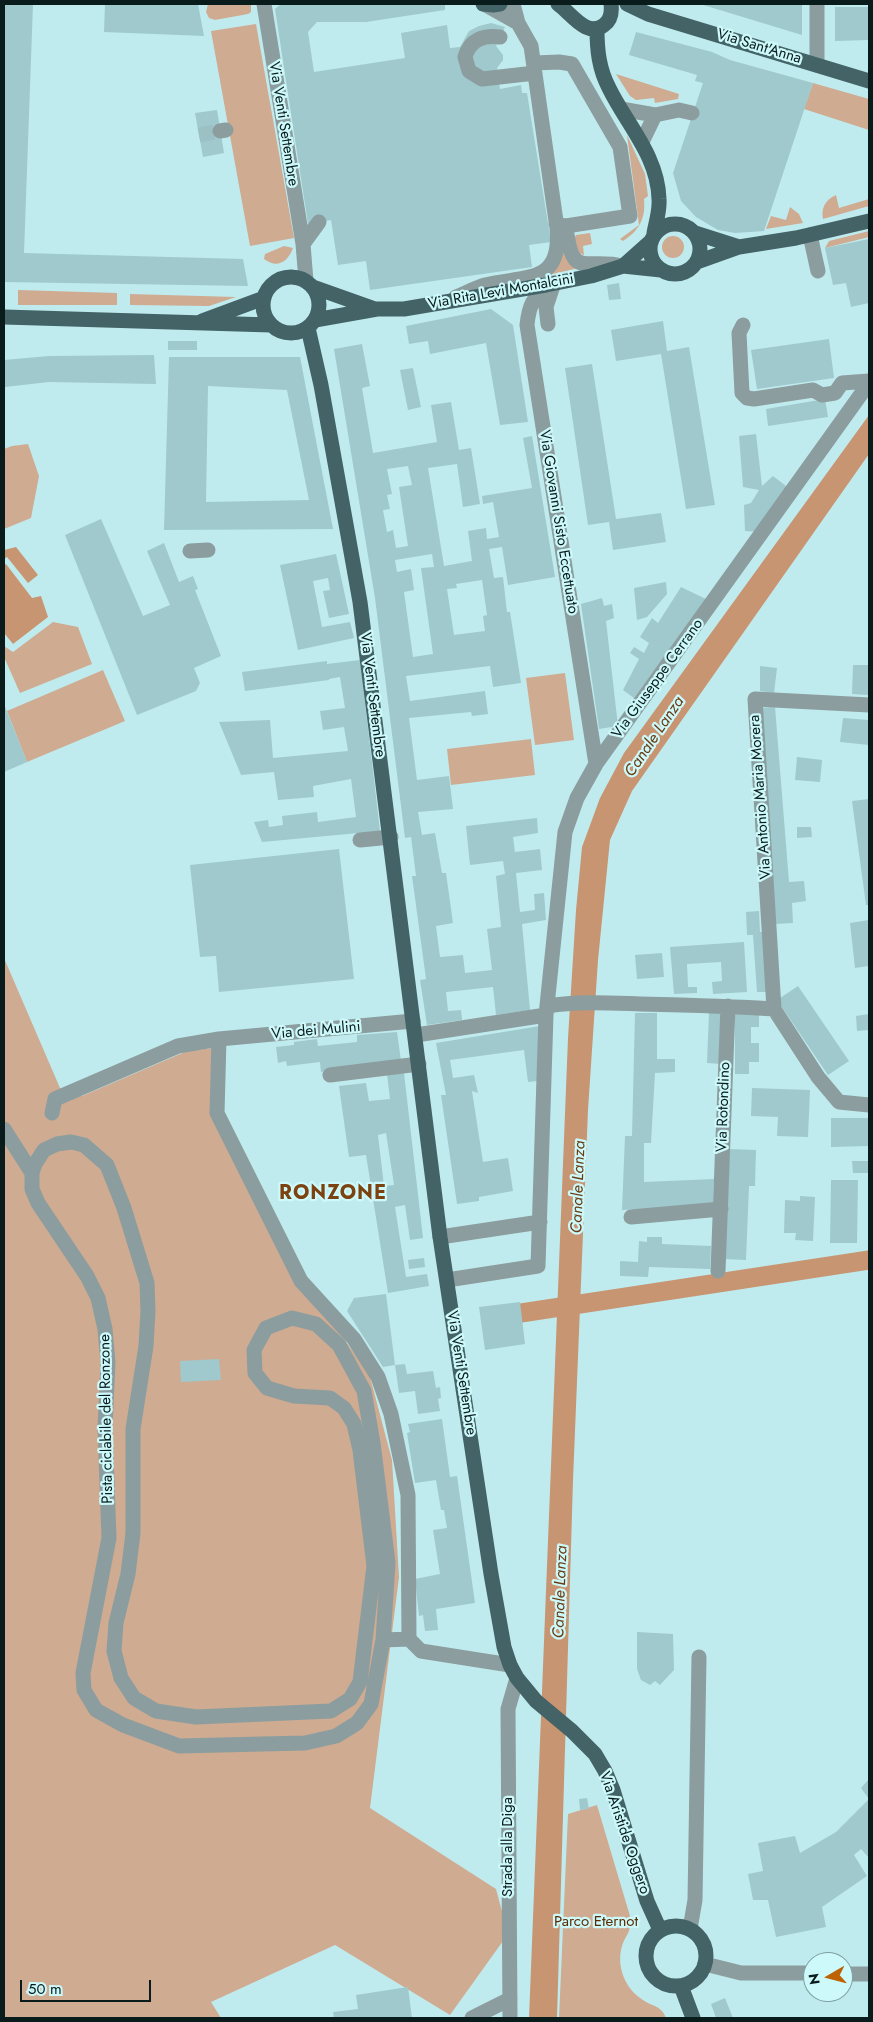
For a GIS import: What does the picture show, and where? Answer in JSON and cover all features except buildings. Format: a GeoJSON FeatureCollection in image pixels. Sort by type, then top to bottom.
{"type":"FeatureCollection","features":[{"type":"Feature","properties":{"kind":"main road"},"geometry":{"type":"LineString","coordinates":[[484,4],[500,4]]}},
{"type":"Feature","properties":{"kind":"main road"},"geometry":{"type":"LineString","coordinates":[[558,4],[580,23],[591,28],[597,28],[599,64],[608,88],[642,142],[653,169],[659,199],[651,257],[661,270],[676,274],[684,273],[697,262],[739,247],[810,236],[869,221]]}},
{"type":"Feature","properties":{"kind":"main road","name":"Via Sant'Anna"},"geometry":{"type":"LineString","coordinates":[[627,4],[648,14],[869,81]]}},
{"type":"Feature","properties":{"kind":"main road","name":"Via Sant'Anna"},"geometry":{"type":"LineString","coordinates":[[597,28],[603,27],[611,10],[648,14]]}},
{"type":"Feature","properties":{"kind":"main road"},"geometry":{"type":"LineString","coordinates":[[659,199],[689,228],[700,246],[697,262]]}},
{"type":"Feature","properties":{"kind":"main road"},"geometry":{"type":"LineString","coordinates":[[653,237],[668,224],[689,228],[739,247]]}},
{"type":"Feature","properties":{"kind":"main road","name":"Via Rita Levi Montalcini"},"geometry":{"type":"LineString","coordinates":[[623,266],[653,237]]}},
{"type":"Feature","properties":{"kind":"main road","name":"Via Rita Levi Montalcini"},"geometry":{"type":"LineString","coordinates":[[311,324],[377,309],[404,310],[550,284],[591,276],[623,266],[661,270]]}},
{"type":"Feature","properties":{"kind":"main road"},"geometry":{"type":"LineString","coordinates":[[284,278],[299,278],[309,284],[317,295],[319,304],[318,312],[311,324],[293,333],[285,333],[271,325],[263,308],[264,298],[271,286],[284,278]]}},
{"type":"Feature","properties":{"kind":"main road","name":"Via Rita Levi Montalcini"},"geometry":{"type":"LineString","coordinates":[[309,284],[377,309]]}},
{"type":"Feature","properties":{"kind":"main road"},"geometry":{"type":"LineString","coordinates":[[196,324],[264,298]]}},
{"type":"Feature","properties":{"kind":"main road"},"geometry":{"type":"LineString","coordinates":[[4,317],[271,325]]}},
{"type":"Feature","properties":{"kind":"main road","name":"Via Venti Settembre"},"geometry":{"type":"LineString","coordinates":[[311,324],[360,602],[440,1237],[491,1574],[504,1647],[514,1671]]}},
{"type":"Feature","properties":{"kind":"main road","name":"Via Aristide Oggero"},"geometry":{"type":"LineString","coordinates":[[514,1671],[536,1701],[572,1731],[595,1754],[610,1784],[647,1902],[660,1930]]}},
{"type":"Feature","properties":{"kind":"main road"},"geometry":{"type":"LineString","coordinates":[[670,1926],[690,1929],[704,1944],[706,1954],[705,1964],[697,1979],[681,1986],[661,1983],[647,1967],[645,1957],[647,1946],[652,1937],[660,1930],[670,1926]]}},
{"type":"Feature","properties":{"kind":"main road"},"geometry":{"type":"LineString","coordinates":[[681,1986],[693,2018]]}},
{"type":"Feature","properties":{"kind":"street","name":"Via Venti Settembre"},"geometry":{"type":"LineString","coordinates":[[264,4],[309,284]]}},
{"type":"Feature","properties":{"kind":"street"},"geometry":{"type":"LineString","coordinates":[[484,4],[518,22]]}},
{"type":"Feature","properties":{"kind":"street"},"geometry":{"type":"LineString","coordinates":[[513,4],[518,22],[529,39],[561,225],[570,252],[575,260],[585,265],[600,263],[623,266]]}},
{"type":"Feature","properties":{"kind":"street"},"geometry":{"type":"LineString","coordinates":[[816,4],[817,65]]}},
{"type":"Feature","properties":{"kind":"street"},"geometry":{"type":"LineString","coordinates":[[500,37],[484,37],[472,44],[467,50],[465,57],[469,71],[482,79],[559,62],[572,64],[620,147],[630,216],[561,225]]}},
{"type":"Feature","properties":{"kind":"street"},"geometry":{"type":"LineString","coordinates":[[621,108],[655,114],[679,110],[692,113]]}},
{"type":"Feature","properties":{"kind":"street"},"geometry":{"type":"LineString","coordinates":[[642,142],[655,114]]}},
{"type":"Feature","properties":{"kind":"street"},"geometry":{"type":"LineString","coordinates":[[303,244],[318,222]]}},
{"type":"Feature","properties":{"kind":"street"},"geometry":{"type":"LineString","coordinates":[[448,301],[483,286],[538,276],[548,269],[557,251],[561,225]]}},
{"type":"Feature","properties":{"kind":"street"},"geometry":{"type":"LineString","coordinates":[[810,236],[818,271]]}},
{"type":"Feature","properties":{"kind":"street"},"geometry":{"type":"LineString","coordinates":[[548,324],[546,307],[550,284]]}},
{"type":"Feature","properties":{"kind":"street","name":"Via Giovanni Sisto Eccettuato"},"geometry":{"type":"LineString","coordinates":[[550,284],[534,297],[529,310],[527,325],[596,764]]}},
{"type":"Feature","properties":{"kind":"street"},"geometry":{"type":"LineString","coordinates":[[744,325],[739,333],[742,393],[747,398],[754,399],[813,390],[822,395],[835,393],[842,383],[869,382]]}},
{"type":"Feature","properties":{"kind":"street","name":"Via Giuseppe Cerrano"},"geometry":{"type":"LineString","coordinates":[[447,1280],[538,1266],[552,1008],[565,832],[577,798],[596,764],[869,382]]}},
{"type":"Feature","properties":{"kind":"street"},"geometry":{"type":"LineString","coordinates":[[190,551],[208,550]]}},
{"type":"Feature","properties":{"kind":"street","name":"Via Antonio Maria Morera"},"geometry":{"type":"LineString","coordinates":[[774,1009],[755,700],[869,705]]}},
{"type":"Feature","properties":{"kind":"street"},"geometry":{"type":"LineString","coordinates":[[360,840],[391,838]]}},
{"type":"Feature","properties":{"kind":"street"},"geometry":{"type":"LineString","coordinates":[[415,1028],[552,1008],[629,1004],[774,1009],[818,1078],[838,1102],[869,1105]]}},
{"type":"Feature","properties":{"kind":"street","name":"Via Rotondino"},"geometry":{"type":"LineString","coordinates":[[718,1271],[728,1006]]}},
{"type":"Feature","properties":{"kind":"street","name":"Via dei Mulini"},"geometry":{"type":"LineString","coordinates":[[52,1114],[55,1099],[178,1046],[219,1039],[415,1028]]}},
{"type":"Feature","properties":{"kind":"street"},"geometry":{"type":"LineString","coordinates":[[219,1039],[217,1113],[301,1281],[354,1339],[378,1377],[391,1414],[408,1495],[409,1639],[421,1651],[514,1671]]}},
{"type":"Feature","properties":{"kind":"street"},"geometry":{"type":"LineString","coordinates":[[330,1075],[419,1064]]}},
{"type":"Feature","properties":{"kind":"street"},"geometry":{"type":"LineString","coordinates":[[5,1132],[32,1173]]}},
{"type":"Feature","properties":{"kind":"street","name":"Pista ciclabile del Ronzone"},"geometry":{"type":"LineString","coordinates":[[71,1142],[84,1145],[107,1165],[127,1217],[146,1283],[148,1311],[146,1346],[133,1429],[133,1533],[128,1574],[116,1623],[114,1651],[121,1678],[134,1698],[156,1711],[196,1717],[331,1710],[350,1699],[360,1682],[374,1566],[360,1450],[354,1424],[344,1408],[330,1398],[294,1396],[268,1388],[255,1373],[254,1350],[266,1328],[292,1318],[316,1324],[340,1344],[364,1391],[373,1444],[388,1563],[383,1640],[371,1704],[357,1723],[336,1736],[305,1743],[178,1746],[123,1725],[96,1710],[84,1690],[83,1673],[110,1538],[105,1427],[108,1362],[105,1329],[98,1298],[87,1276],[38,1203],[32,1189],[34,1164],[44,1150],[57,1144],[71,1142]]}},
{"type":"Feature","properties":{"kind":"street"},"geometry":{"type":"LineString","coordinates":[[631,1217],[720,1209]]}},
{"type":"Feature","properties":{"kind":"street"},"geometry":{"type":"LineString","coordinates":[[440,1237],[540,1222]]}},
{"type":"Feature","properties":{"kind":"street"},"geometry":{"type":"LineString","coordinates":[[383,1640],[409,1639]]}},
{"type":"Feature","properties":{"kind":"street"},"geometry":{"type":"LineString","coordinates":[[690,1929],[695,1900],[700,1657]]}},
{"type":"Feature","properties":{"kind":"street","name":"Strada alla Diga"},"geometry":{"type":"LineString","coordinates":[[510,2018],[508,1709],[514,1671]]}},
{"type":"Feature","properties":{"kind":"street"},"geometry":{"type":"LineString","coordinates":[[705,1964],[742,1973],[803,1974]]}},
{"type":"Feature","properties":{"kind":"street"},"geometry":{"type":"LineString","coordinates":[[853,1974],[869,1974]]}},
{"type":"Feature","properties":{"kind":"street"},"geometry":{"type":"LineString","coordinates":[[472,2018],[510,1999]]}},
{"type":"Feature","properties":{"kind":"green space"},"geometry":{"type":"Polygon","coordinates":[[[208,4],[251,4],[251,12],[215,20],[209,18],[206,12],[208,4]]]}},
{"type":"Feature","properties":{"kind":"green space"},"geometry":{"type":"Polygon","coordinates":[[[256,24],[294,238],[250,246],[211,31],[256,24]]]}},
{"type":"Feature","properties":{"kind":"green space"},"geometry":{"type":"Polygon","coordinates":[[[616,74],[679,94],[678,99],[655,103],[654,98],[636,100],[630,96],[616,74]]]}},
{"type":"Feature","properties":{"kind":"green space"},"geometry":{"type":"Polygon","coordinates":[[[813,83],[869,99],[869,130],[804,109],[813,83]]]}},
{"type":"Feature","properties":{"kind":"green space"},"geometry":{"type":"Polygon","coordinates":[[[627,135],[645,174],[648,196],[644,199],[644,212],[639,225],[627,135]]]}},
{"type":"Feature","properties":{"kind":"green space"},"geometry":{"type":"Polygon","coordinates":[[[836,195],[839,208],[869,199],[869,206],[823,219],[825,205],[829,199],[836,195]]]}},
{"type":"Feature","properties":{"kind":"green space"},"geometry":{"type":"Polygon","coordinates":[[[790,207],[799,214],[803,223],[766,229],[771,216],[786,220],[790,207]]]}},
{"type":"Feature","properties":{"kind":"green space"},"geometry":{"type":"Polygon","coordinates":[[[639,225],[633,233],[623,241],[620,239],[639,225]]]}},
{"type":"Feature","properties":{"kind":"green space"},"geometry":{"type":"Polygon","coordinates":[[[869,231],[869,237],[825,248],[829,241],[869,231]]]}},
{"type":"Feature","properties":{"kind":"green space"},"geometry":{"type":"Polygon","coordinates":[[[590,233],[592,244],[583,246],[584,255],[579,253],[574,239],[576,235],[590,233]]]}},
{"type":"Feature","properties":{"kind":"green space"},"geometry":{"type":"Polygon","coordinates":[[[673,236],[681,239],[684,247],[681,255],[673,258],[665,255],[662,247],[665,239],[673,236]]]}},
{"type":"Feature","properties":{"kind":"green space"},"geometry":{"type":"Polygon","coordinates":[[[284,246],[293,248],[288,257],[282,262],[278,264],[264,259],[265,254],[284,246]]]}},
{"type":"Feature","properties":{"kind":"green space"},"geometry":{"type":"Polygon","coordinates":[[[562,248],[583,267],[548,275],[562,248]]]}},
{"type":"Feature","properties":{"kind":"green space"},"geometry":{"type":"Polygon","coordinates":[[[18,290],[117,293],[117,305],[18,305],[18,290]]]}},
{"type":"Feature","properties":{"kind":"green space"},"geometry":{"type":"Polygon","coordinates":[[[130,294],[236,297],[209,306],[130,305],[130,294]]]}},
{"type":"Feature","properties":{"kind":"green space"},"geometry":{"type":"Polygon","coordinates":[[[28,444],[39,476],[31,518],[4,529],[4,449],[28,444]]]}},
{"type":"Feature","properties":{"kind":"green space"},"geometry":{"type":"Polygon","coordinates":[[[53,622],[78,627],[92,664],[20,693],[4,657],[4,646],[13,652],[53,622]]]}},
{"type":"Feature","properties":{"kind":"green space"},"geometry":{"type":"Polygon","coordinates":[[[103,670],[125,721],[27,762],[7,711],[103,670]]]}},
{"type":"Feature","properties":{"kind":"green space"},"geometry":{"type":"Polygon","coordinates":[[[565,673],[574,740],[535,745],[526,678],[565,673]]]}},
{"type":"Feature","properties":{"kind":"green space"},"geometry":{"type":"Polygon","coordinates":[[[531,739],[535,775],[451,785],[447,749],[531,739]]]}},
{"type":"Feature","properties":{"kind":"green space"},"geometry":{"type":"Polygon","coordinates":[[[4,958],[60,1088],[82,1096],[187,1051],[222,1047],[214,1111],[294,1271],[369,1373],[392,1460],[399,1577],[370,1808],[496,1889],[508,1934],[450,2015],[335,1945],[211,2002],[221,2018],[4,2018],[4,958]]]}},
{"type":"Feature","properties":{"kind":"green space","name":"Parco Eternot"},"geometry":{"type":"Polygon","coordinates":[[[597,1805],[630,1916],[629,1931],[620,1954],[621,1969],[631,1990],[659,2008],[666,2018],[559,2018],[568,1814],[597,1805]]]}},
{"type":"Feature","properties":{"kind":"water","name":"Canale Lanza"},"geometry":{"type":"Polygon","coordinates":[[[869,415],[869,454],[632,791],[610,840],[598,960],[588,1110],[573,1480],[557,2018],[529,2018],[568,1038],[582,847],[600,798],[624,753],[869,415]]]}},
{"type":"Feature","properties":{"kind":"water"},"geometry":{"type":"Polygon","coordinates":[[[16,547],[38,575],[28,583],[7,557],[4,559],[4,550],[16,547]]]}},
{"type":"Feature","properties":{"kind":"water"},"geometry":{"type":"Polygon","coordinates":[[[6,564],[32,598],[41,596],[48,617],[13,644],[4,633],[4,565],[6,564]]]}},
{"type":"Feature","properties":{"kind":"waterway"},"geometry":{"type":"LineString","coordinates":[[521,1313],[869,1260]]}},
{"type":"Feature","properties":{"kind":"tunnel"},"geometry":{"type":"LineString","coordinates":[[199,135],[220,131]]}},
{"type":"Feature","properties":{"kind":"district","name":"RONZONE"},"geometry":{"type":"Point","coordinates":[333,1194]}}]}
